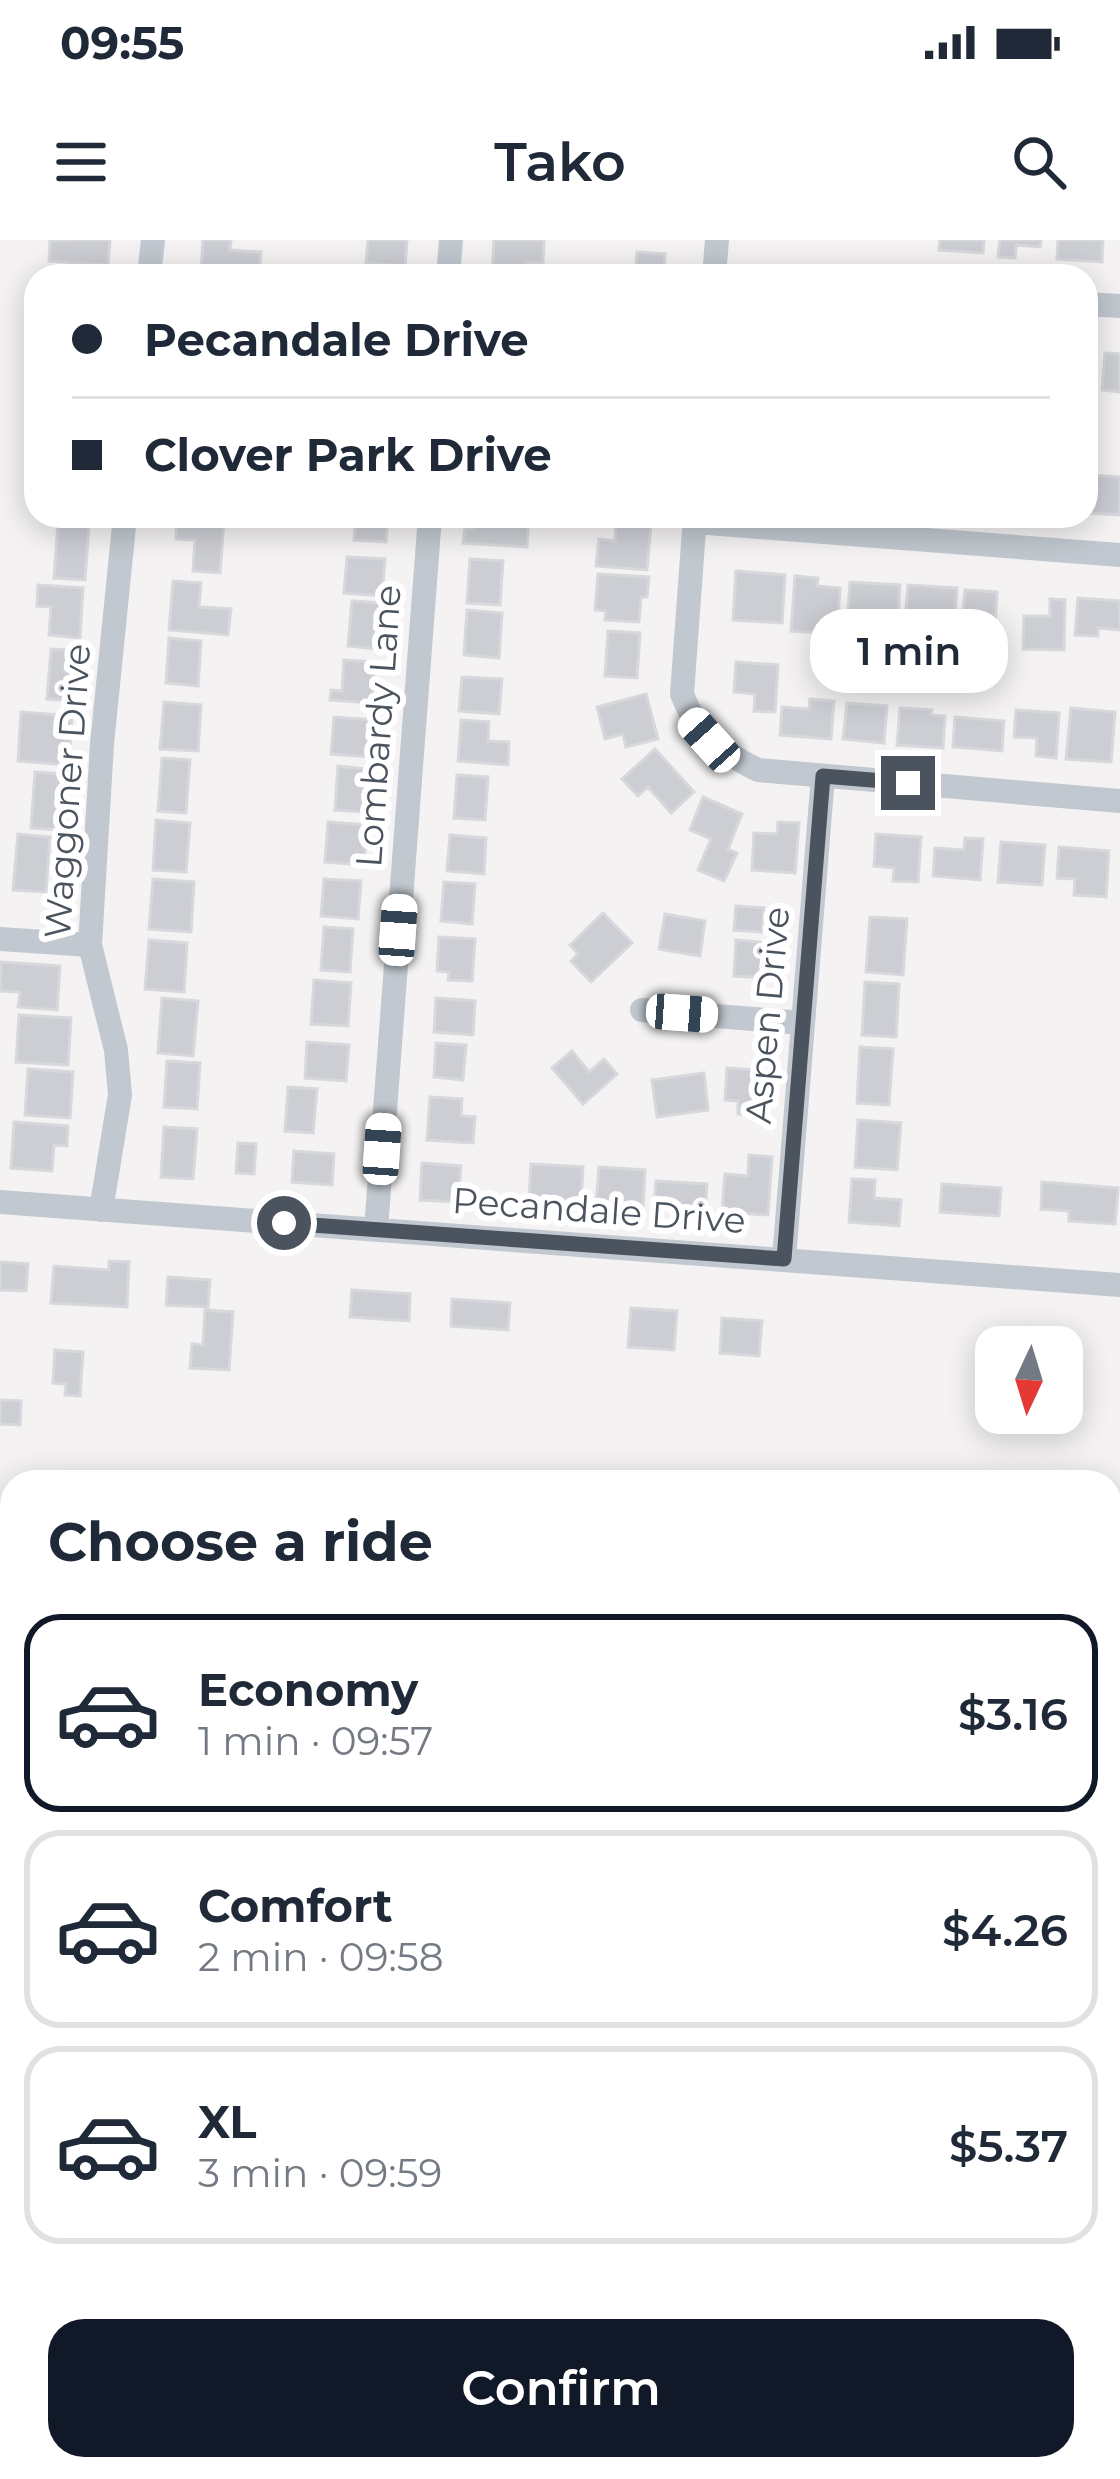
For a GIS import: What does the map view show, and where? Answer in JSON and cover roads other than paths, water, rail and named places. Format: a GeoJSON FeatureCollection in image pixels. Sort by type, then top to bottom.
{"type":"FeatureCollection","features":[{"type":"Feature","properties":{"kind":"street","name":"Waggoner Drive"},"geometry":{"type":"LineString","coordinates":[[101,1210],[120,1095],[116,1050],[90,945],[101,744],[123,528]]}},
{"type":"Feature","properties":{"kind":"street","name":"Lombardy Lane"},"geometry":{"type":"LineString","coordinates":[[376,1229],[429,528]]}},
{"type":"Feature","properties":{"kind":"street"},"geometry":{"type":"LineString","coordinates":[[694,528],[682,694],[692,720],[728,756],[758,770],[1120,801]]}},
{"type":"Feature","properties":{"kind":"street"},"geometry":{"type":"LineString","coordinates":[[801,528],[1120,555]]}},
{"type":"Feature","properties":{"kind":"street","name":"Aspen Drive"},"geometry":{"type":"LineString","coordinates":[[784,1259],[823,776]]}},
{"type":"Feature","properties":{"kind":"street"},"geometry":{"type":"LineString","coordinates":[[0,939],[90,945]]}},
{"type":"Feature","properties":{"kind":"street"},"geometry":{"type":"LineString","coordinates":[[642,1010],[803,1022]]}},
{"type":"Feature","properties":{"kind":"street","name":"Pecandale Drive"},"geometry":{"type":"LineString","coordinates":[[0,1202],[1120,1285]]}}]}
